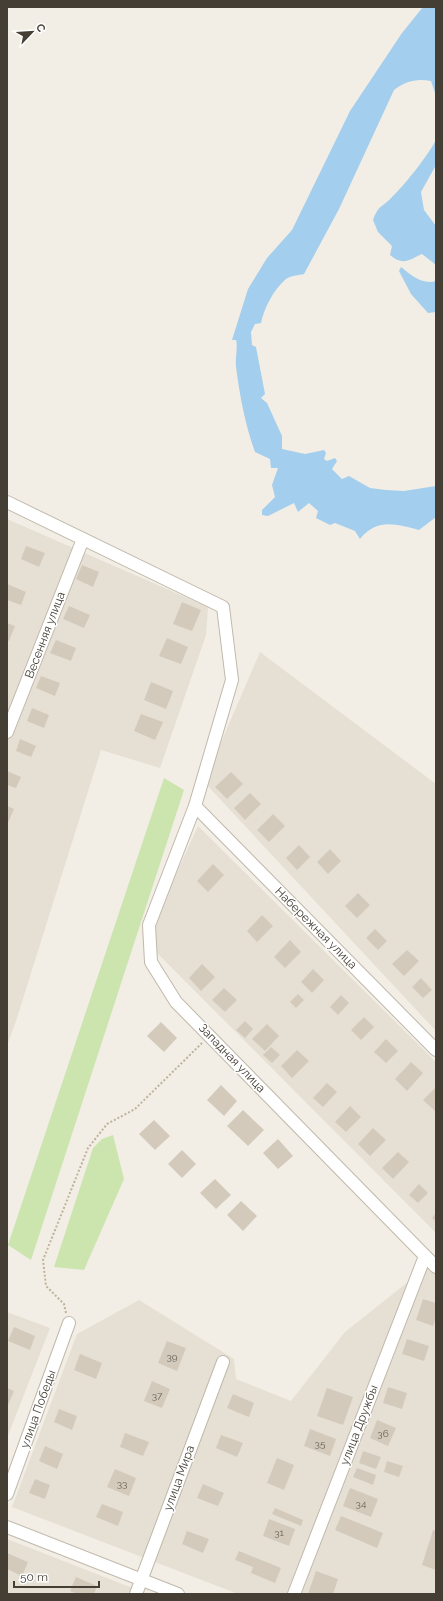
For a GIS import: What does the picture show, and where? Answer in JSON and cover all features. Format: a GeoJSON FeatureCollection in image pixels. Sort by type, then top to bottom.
{"type":"FeatureCollection","features":[{"type":"Feature","properties":{"kind":"street"},"geometry":{"type":"LineString","coordinates":[[7,502],[83,539]]}},
{"type":"Feature","properties":{"kind":"street","name":"Весенняя улица"},"geometry":{"type":"LineString","coordinates":[[7,732],[83,539]]}},
{"type":"Feature","properties":{"kind":"street","name":"Западная улица"},"geometry":{"type":"LineString","coordinates":[[83,539],[223,607],[232,680],[195,806],[149,925],[151,962],[176,1002],[436,1267]]}},
{"type":"Feature","properties":{"kind":"street","name":"Набережная улица"},"geometry":{"type":"LineString","coordinates":[[195,806],[436,1050]]}},
{"type":"Feature","properties":{"kind":"street","name":"улица Дружбы"},"geometry":{"type":"LineString","coordinates":[[294,1594],[425,1256]]}},
{"type":"Feature","properties":{"kind":"street","name":"улица Победы"},"geometry":{"type":"LineString","coordinates":[[7,1494],[69,1323]]}},
{"type":"Feature","properties":{"kind":"street","name":"улица Мира"},"geometry":{"type":"LineString","coordinates":[[136,1594],[223,1362]]}},
{"type":"Feature","properties":{"kind":"street"},"geometry":{"type":"LineString","coordinates":[[7,1527],[178,1594]]}},
{"type":"Feature","properties":{"kind":"path"},"geometry":{"type":"LineString","coordinates":[[69,1323],[64,1304],[46,1286],[43,1260],[88,1148],[106,1124],[135,1109],[210,1035]]}},
{"type":"Feature","properties":{"kind":"shaded area"},"geometry":{"type":"Polygon","coordinates":[[[7,519],[208,607],[206,635],[160,768],[101,750],[7,1046],[7,519]]]}},
{"type":"Feature","properties":{"kind":"shaded area"},"geometry":{"type":"Polygon","coordinates":[[[260,652],[436,784],[436,1031],[204,782],[260,652]]]}},
{"type":"Feature","properties":{"kind":"shaded area"},"geometry":{"type":"Polygon","coordinates":[[[198,826],[436,1062],[436,1233],[157,953],[153,925],[198,826]]]}},
{"type":"Feature","properties":{"kind":"shaded area"},"geometry":{"type":"Polygon","coordinates":[[[428,1266],[436,1273],[436,1594],[238,1594],[12,1507],[77,1334],[139,1300],[234,1359],[236,1379],[291,1401],[345,1332],[428,1266]]]}},
{"type":"Feature","properties":{"kind":"shaded area"},"geometry":{"type":"Polygon","coordinates":[[[7,1312],[50,1328],[7,1438],[7,1312]]]}},
{"type":"Feature","properties":{"kind":"shaded area"},"geometry":{"type":"Polygon","coordinates":[[[7,1539],[148,1594],[7,1594],[7,1539]]]}},
{"type":"Feature","properties":{"kind":"green space"},"geometry":{"type":"Polygon","coordinates":[[[164,778],[184,790],[31,1260],[8,1245],[164,778]]]}},
{"type":"Feature","properties":{"kind":"green space"},"geometry":{"type":"Polygon","coordinates":[[[113,1135],[124,1179],[84,1270],[54,1267],[93,1148],[102,1139],[113,1135]]]}},
{"type":"Feature","properties":{"kind":"water"},"geometry":{"type":"Polygon","coordinates":[[[423,7],[436,7],[436,96],[431,81],[426,80],[411,81],[402,84],[394,90],[339,209],[304,274],[286,279],[277,288],[264,311],[261,323],[255,324],[251,332],[252,345],[256,347],[265,394],[261,398],[267,403],[282,436],[282,449],[305,454],[324,450],[326,453],[324,459],[327,461],[335,458],[337,461],[332,469],[342,479],[349,476],[370,488],[404,491],[436,486],[436,517],[419,530],[387,524],[380,525],[366,532],[360,539],[355,531],[335,523],[330,525],[316,518],[318,511],[309,503],[298,512],[294,503],[268,516],[262,515],[262,510],[275,497],[272,485],[278,468],[271,468],[270,459],[255,452],[251,442],[239,389],[236,364],[237,343],[236,340],[232,340],[248,289],[267,258],[292,230],[350,111],[402,33],[423,7]]]}},
{"type":"Feature","properties":{"kind":"water"},"geometry":{"type":"Polygon","coordinates":[[[436,140],[436,165],[421,192],[424,210],[436,226],[436,265],[422,254],[410,260],[402,261],[390,255],[392,246],[378,232],[373,220],[379,209],[397,192],[416,170],[436,140]]]}},
{"type":"Feature","properties":{"kind":"water"},"geometry":{"type":"Polygon","coordinates":[[[401,267],[413,276],[426,282],[436,281],[436,312],[428,313],[411,294],[399,271],[401,267]]]}},
{"type":"Feature","properties":{"kind":"building"},"geometry":{"type":"Polygon","coordinates":[[[26,546],[45,553],[39,567],[21,559],[26,546]]]}},
{"type":"Feature","properties":{"kind":"building"},"geometry":{"type":"Polygon","coordinates":[[[82,565],[99,572],[93,587],[76,579],[82,565]]]}},
{"type":"Feature","properties":{"kind":"building"},"geometry":{"type":"Polygon","coordinates":[[[7,584],[26,592],[21,605],[7,600],[7,584]]]}},
{"type":"Feature","properties":{"kind":"building"},"geometry":{"type":"Polygon","coordinates":[[[182,602],[201,610],[192,631],[173,624],[182,602]]]}},
{"type":"Feature","properties":{"kind":"building"},"geometry":{"type":"Polygon","coordinates":[[[69,606],[90,615],[84,628],[63,619],[69,606]]]}},
{"type":"Feature","properties":{"kind":"building"},"geometry":{"type":"Polygon","coordinates":[[[7,623],[15,626],[9,641],[7,640],[7,623]]]}},
{"type":"Feature","properties":{"kind":"building"},"geometry":{"type":"Polygon","coordinates":[[[167,638],[188,647],[181,664],[159,656],[167,638]]]}},
{"type":"Feature","properties":{"kind":"building"},"geometry":{"type":"Polygon","coordinates":[[[56,640],[76,648],[71,661],[50,653],[56,640]]]}},
{"type":"Feature","properties":{"kind":"building"},"geometry":{"type":"Polygon","coordinates":[[[41,676],[60,683],[55,696],[36,688],[41,676]]]}},
{"type":"Feature","properties":{"kind":"building"},"geometry":{"type":"Polygon","coordinates":[[[151,682],[173,691],[166,709],[144,700],[151,682]]]}},
{"type":"Feature","properties":{"kind":"building"},"geometry":{"type":"Polygon","coordinates":[[[32,708],[49,715],[44,728],[27,721],[32,708]]]}},
{"type":"Feature","properties":{"kind":"building"},"geometry":{"type":"Polygon","coordinates":[[[141,714],[163,722],[155,740],[134,731],[141,714]]]}},
{"type":"Feature","properties":{"kind":"building"},"geometry":{"type":"Polygon","coordinates":[[[20,739],[36,746],[31,757],[16,751],[20,739]]]}},
{"type":"Feature","properties":{"kind":"building"},"geometry":{"type":"Polygon","coordinates":[[[7,771],[21,777],[16,788],[7,785],[7,771]]]}},
{"type":"Feature","properties":{"kind":"building"},"geometry":{"type":"Polygon","coordinates":[[[231,772],[243,784],[227,799],[215,787],[231,772]]]}},
{"type":"Feature","properties":{"kind":"building"},"geometry":{"type":"Polygon","coordinates":[[[250,793],[261,804],[245,820],[234,808],[250,793]]]}},
{"type":"Feature","properties":{"kind":"building"},"geometry":{"type":"Polygon","coordinates":[[[7,806],[14,809],[7,825],[7,806]]]}},
{"type":"Feature","properties":{"kind":"building"},"geometry":{"type":"Polygon","coordinates":[[[273,814],[285,826],[269,842],[257,830],[273,814]]]}},
{"type":"Feature","properties":{"kind":"building"},"geometry":{"type":"Polygon","coordinates":[[[299,845],[310,857],[297,870],[286,858],[299,845]]]}},
{"type":"Feature","properties":{"kind":"building"},"geometry":{"type":"Polygon","coordinates":[[[330,849],[341,861],[328,874],[317,862],[330,849]]]}},
{"type":"Feature","properties":{"kind":"building"},"geometry":{"type":"Polygon","coordinates":[[[213,864],[224,875],[208,892],[197,881],[213,864]]]}},
{"type":"Feature","properties":{"kind":"building"},"geometry":{"type":"Polygon","coordinates":[[[358,893],[370,905],[357,918],[345,906],[358,893]]]}},
{"type":"Feature","properties":{"kind":"building"},"geometry":{"type":"Polygon","coordinates":[[[262,915],[273,926],[257,942],[247,931],[262,915]]]}},
{"type":"Feature","properties":{"kind":"building"},"geometry":{"type":"Polygon","coordinates":[[[375,929],[387,941],[378,950],[366,938],[375,929]]]}},
{"type":"Feature","properties":{"kind":"building"},"geometry":{"type":"Polygon","coordinates":[[[290,940],[301,952],[285,968],[274,957],[290,940]]]}},
{"type":"Feature","properties":{"kind":"building"},"geometry":{"type":"Polygon","coordinates":[[[407,950],[419,961],[404,976],[392,964],[407,950]]]}},
{"type":"Feature","properties":{"kind":"building"},"geometry":{"type":"Polygon","coordinates":[[[202,964],[215,977],[201,991],[189,978],[202,964]]]}},
{"type":"Feature","properties":{"kind":"building"},"geometry":{"type":"Polygon","coordinates":[[[313,969],[324,980],[312,993],[301,982],[313,969]]]}},
{"type":"Feature","properties":{"kind":"building"},"geometry":{"type":"Polygon","coordinates":[[[421,978],[432,990],[423,998],[412,987],[421,978]]]}},
{"type":"Feature","properties":{"kind":"building"},"geometry":{"type":"Polygon","coordinates":[[[224,988],[237,1000],[225,1012],[212,1000],[224,988]]]}},
{"type":"Feature","properties":{"kind":"building"},"geometry":{"type":"Polygon","coordinates":[[[298,994],[304,1000],[296,1008],[290,1002],[298,994]]]}},
{"type":"Feature","properties":{"kind":"building"},"geometry":{"type":"Polygon","coordinates":[[[341,995],[349,1003],[338,1015],[330,1007],[341,995]]]}},
{"type":"Feature","properties":{"kind":"building"},"geometry":{"type":"Polygon","coordinates":[[[364,1017],[374,1027],[361,1040],[351,1030],[364,1017]]]}},
{"type":"Feature","properties":{"kind":"building"},"geometry":{"type":"Polygon","coordinates":[[[245,1021],[253,1029],[245,1038],[236,1030],[245,1021]]]}},
{"type":"Feature","properties":{"kind":"building"},"geometry":{"type":"Polygon","coordinates":[[[161,1022],[177,1038],[164,1052],[147,1036],[161,1022]]]}},
{"type":"Feature","properties":{"kind":"building"},"geometry":{"type":"Polygon","coordinates":[[[267,1024],[279,1036],[265,1051],[252,1039],[267,1024]]]}},
{"type":"Feature","properties":{"kind":"building"},"geometry":{"type":"Polygon","coordinates":[[[386,1039],[398,1051],[386,1063],[374,1052],[386,1039]]]}},
{"type":"Feature","properties":{"kind":"building"},"geometry":{"type":"Polygon","coordinates":[[[271,1047],[280,1055],[272,1063],[263,1055],[271,1047]]]}},
{"type":"Feature","properties":{"kind":"building"},"geometry":{"type":"Polygon","coordinates":[[[297,1050],[309,1061],[292,1078],[281,1066],[297,1050]]]}},
{"type":"Feature","properties":{"kind":"building"},"geometry":{"type":"Polygon","coordinates":[[[411,1062],[423,1073],[407,1091],[395,1079],[411,1062]]]}},
{"type":"Feature","properties":{"kind":"building"},"geometry":{"type":"Polygon","coordinates":[[[327,1083],[337,1092],[323,1107],[313,1098],[327,1083]]]}},
{"type":"Feature","properties":{"kind":"building"},"geometry":{"type":"Polygon","coordinates":[[[221,1085],[237,1101],[224,1116],[207,1100],[221,1085]]]}},
{"type":"Feature","properties":{"kind":"building"},"geometry":{"type":"Polygon","coordinates":[[[436,1087],[436,1110],[435,1111],[423,1100],[436,1087]]]}},
{"type":"Feature","properties":{"kind":"building"},"geometry":{"type":"Polygon","coordinates":[[[350,1106],[361,1117],[346,1132],[335,1122],[350,1106]]]}},
{"type":"Feature","properties":{"kind":"building"},"geometry":{"type":"Polygon","coordinates":[[[243,1110],[264,1130],[248,1146],[227,1126],[243,1110]]]}},
{"type":"Feature","properties":{"kind":"building"},"geometry":{"type":"Polygon","coordinates":[[[154,1120],[170,1136],[155,1150],[139,1134],[154,1120]]]}},
{"type":"Feature","properties":{"kind":"building"},"geometry":{"type":"Polygon","coordinates":[[[373,1128],[386,1140],[370,1156],[358,1144],[373,1128]]]}},
{"type":"Feature","properties":{"kind":"building"},"geometry":{"type":"Polygon","coordinates":[[[278,1139],[293,1156],[278,1169],[263,1153],[278,1139]]]}},
{"type":"Feature","properties":{"kind":"building"},"geometry":{"type":"Polygon","coordinates":[[[182,1150],[196,1164],[182,1178],[168,1164],[182,1150]]]}},
{"type":"Feature","properties":{"kind":"building"},"geometry":{"type":"Polygon","coordinates":[[[398,1152],[409,1162],[393,1179],[382,1168],[398,1152]]]}},
{"type":"Feature","properties":{"kind":"building"},"geometry":{"type":"Polygon","coordinates":[[[215,1179],[231,1195],[216,1209],[200,1193],[215,1179]]]}},
{"type":"Feature","properties":{"kind":"building"},"geometry":{"type":"Polygon","coordinates":[[[419,1184],[428,1193],[418,1203],[409,1195],[419,1184]]]}},
{"type":"Feature","properties":{"kind":"building"},"geometry":{"type":"Polygon","coordinates":[[[241,1201],[257,1216],[243,1231],[227,1215],[241,1201]]]}},
{"type":"Feature","properties":{"kind":"building"},"geometry":{"type":"Polygon","coordinates":[[[436,1213],[436,1222],[432,1218],[436,1213]]]}},
{"type":"Feature","properties":{"kind":"building"},"geometry":{"type":"Polygon","coordinates":[[[423,1299],[436,1303],[436,1317],[433,1326],[416,1320],[423,1299]]]}},
{"type":"Feature","properties":{"kind":"building"},"geometry":{"type":"Polygon","coordinates":[[[14,1327],[35,1336],[30,1350],[8,1341],[14,1327]]]}},
{"type":"Feature","properties":{"kind":"building"},"geometry":{"type":"Polygon","coordinates":[[[407,1339],[429,1346],[424,1361],[402,1354],[407,1339]]]}},
{"type":"Feature","properties":{"kind":"building"},"geometry":{"type":"Polygon","coordinates":[[[167,1341],[186,1348],[177,1371],[158,1363],[167,1341]]]}},
{"type":"Feature","properties":{"kind":"building"},"geometry":{"type":"Polygon","coordinates":[[[80,1354],[102,1363],[96,1379],[74,1370],[80,1354]]]}},
{"type":"Feature","properties":{"kind":"building"},"geometry":{"type":"Polygon","coordinates":[[[152,1381],[170,1389],[162,1408],[144,1401],[152,1381]]]}},
{"type":"Feature","properties":{"kind":"building"},"geometry":{"type":"Polygon","coordinates":[[[388,1387],[407,1393],[402,1409],[383,1403],[388,1387]]]}},
{"type":"Feature","properties":{"kind":"building"},"geometry":{"type":"Polygon","coordinates":[[[7,1388],[14,1391],[8,1405],[7,1404],[7,1388]]]}},
{"type":"Feature","properties":{"kind":"building"},"geometry":{"type":"Polygon","coordinates":[[[327,1388],[353,1397],[343,1425],[317,1416],[327,1388]]]}},
{"type":"Feature","properties":{"kind":"building"},"geometry":{"type":"Polygon","coordinates":[[[233,1394],[254,1403],[249,1417],[227,1408],[233,1394]]]}},
{"type":"Feature","properties":{"kind":"building"},"geometry":{"type":"Polygon","coordinates":[[[59,1409],[77,1416],[72,1430],[54,1422],[59,1409]]]}},
{"type":"Feature","properties":{"kind":"building"},"geometry":{"type":"Polygon","coordinates":[[[377,1420],[396,1428],[388,1446],[370,1438],[377,1420]]]}},
{"type":"Feature","properties":{"kind":"building"},"geometry":{"type":"Polygon","coordinates":[[[310,1429],[336,1439],[330,1456],[304,1446],[310,1429]]]}},
{"type":"Feature","properties":{"kind":"building"},"geometry":{"type":"Polygon","coordinates":[[[125,1433],[149,1442],[143,1456],[120,1447],[125,1433]]]}},
{"type":"Feature","properties":{"kind":"building"},"geometry":{"type":"Polygon","coordinates":[[[221,1435],[243,1443],[237,1457],[216,1448],[221,1435]]]}},
{"type":"Feature","properties":{"kind":"building"},"geometry":{"type":"Polygon","coordinates":[[[45,1446],[63,1454],[57,1469],[39,1461],[45,1446]]]}},
{"type":"Feature","properties":{"kind":"building"},"geometry":{"type":"Polygon","coordinates":[[[363,1451],[381,1457],[376,1469],[359,1463],[363,1451]]]}},
{"type":"Feature","properties":{"kind":"building"},"geometry":{"type":"Polygon","coordinates":[[[277,1458],[294,1465],[284,1490],[267,1483],[277,1458]]]}},
{"type":"Feature","properties":{"kind":"building"},"geometry":{"type":"Polygon","coordinates":[[[387,1461],[403,1466],[399,1477],[384,1472],[387,1461]]]}},
{"type":"Feature","properties":{"kind":"building"},"geometry":{"type":"Polygon","coordinates":[[[357,1468],[376,1475],[373,1485],[353,1477],[357,1468]]]}},
{"type":"Feature","properties":{"kind":"building"},"geometry":{"type":"Polygon","coordinates":[[[115,1469],[136,1478],[129,1496],[107,1487],[115,1469]]]}},
{"type":"Feature","properties":{"kind":"building"},"geometry":{"type":"Polygon","coordinates":[[[35,1479],[50,1485],[45,1499],[29,1493],[35,1479]]]}},
{"type":"Feature","properties":{"kind":"building"},"geometry":{"type":"Polygon","coordinates":[[[203,1484],[224,1493],[218,1506],[197,1498],[203,1484]]]}},
{"type":"Feature","properties":{"kind":"building"},"geometry":{"type":"Polygon","coordinates":[[[350,1488],[378,1499],[371,1517],[343,1506],[350,1488]]]}},
{"type":"Feature","properties":{"kind":"building"},"geometry":{"type":"Polygon","coordinates":[[[102,1504],[123,1512],[118,1526],[96,1517],[102,1504]]]}},
{"type":"Feature","properties":{"kind":"building"},"geometry":{"type":"Polygon","coordinates":[[[275,1508],[303,1520],[301,1526],[272,1514],[275,1508]]]}},
{"type":"Feature","properties":{"kind":"building"},"geometry":{"type":"Polygon","coordinates":[[[341,1516],[383,1533],[377,1548],[335,1530],[341,1516]]]}},
{"type":"Feature","properties":{"kind":"building"},"geometry":{"type":"Polygon","coordinates":[[[269,1519],[295,1529],[289,1546],[263,1536],[269,1519]]]}},
{"type":"Feature","properties":{"kind":"building"},"geometry":{"type":"Polygon","coordinates":[[[433,1530],[436,1531],[436,1570],[422,1565],[433,1530]]]}},
{"type":"Feature","properties":{"kind":"building"},"geometry":{"type":"Polygon","coordinates":[[[187,1531],[209,1539],[203,1553],[182,1544],[187,1531]]]}},
{"type":"Feature","properties":{"kind":"building"},"geometry":{"type":"Polygon","coordinates":[[[239,1551],[281,1568],[275,1583],[251,1573],[253,1567],[235,1560],[239,1551]]]}},
{"type":"Feature","properties":{"kind":"building"},"geometry":{"type":"Polygon","coordinates":[[[7,1553],[28,1562],[22,1576],[7,1569],[7,1553]]]}},
{"type":"Feature","properties":{"kind":"building"},"geometry":{"type":"Polygon","coordinates":[[[316,1571],[338,1579],[333,1594],[308,1594],[316,1571]]]}},
{"type":"Feature","properties":{"kind":"building"},"geometry":{"type":"Polygon","coordinates":[[[76,1577],[97,1586],[94,1594],[77,1594],[70,1591],[76,1577]]]}}]}
